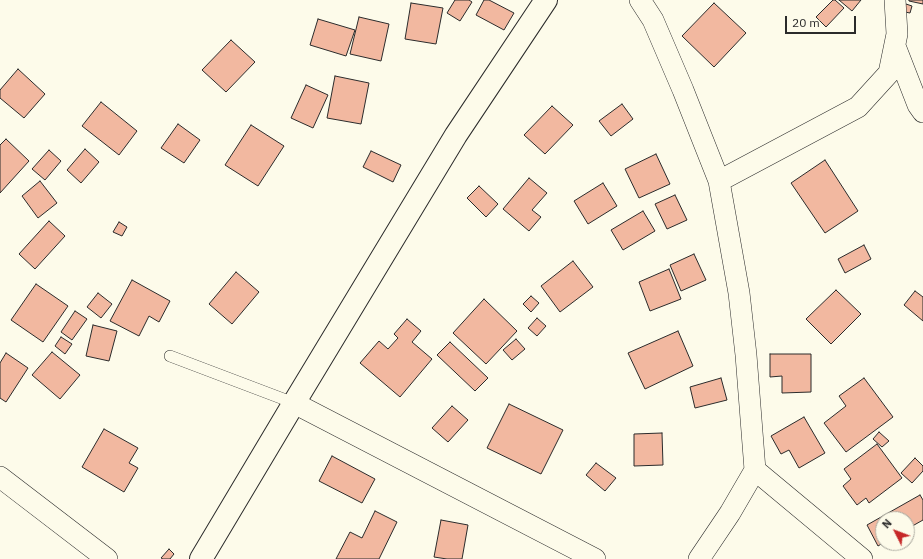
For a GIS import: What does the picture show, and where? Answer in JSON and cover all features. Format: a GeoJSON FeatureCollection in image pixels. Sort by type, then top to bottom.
{"type":"FeatureCollection","features":[{"type":"Feature","properties":{"kind":"street"},"geometry":{"type":"LineString","coordinates":[[201,559],[456,135],[546,0]]}},
{"type":"Feature","properties":{"kind":"street"},"geometry":{"type":"LineString","coordinates":[[640,0],[653,20],[683,90],[719,181],[740,300],[746,355],[755,470],[730,513],[698,559]]}},
{"type":"Feature","properties":{"kind":"street"},"geometry":{"type":"LineString","coordinates":[[719,181],[858,107],[889,73],[898,34],[895,0]]}},
{"type":"Feature","properties":{"kind":"street"},"geometry":{"type":"LineString","coordinates":[[895,46],[918,105],[923,112]]}},
{"type":"Feature","properties":{"kind":"street"},"geometry":{"type":"LineString","coordinates":[[294,403],[595,559]]}},
{"type":"Feature","properties":{"kind":"street"},"geometry":{"type":"LineString","coordinates":[[755,470],[862,559]]}},
{"type":"Feature","properties":{"kind":"street"},"geometry":{"type":"LineString","coordinates":[[0,477],[107,559]]}},
{"type":"Feature","properties":{"kind":"lane"},"geometry":{"type":"LineString","coordinates":[[170,356],[294,403]]}},
{"type":"Feature","properties":{"kind":"building"},"geometry":{"type":"Polygon","coordinates":[[[455,0],[469,0],[472,2],[460,21],[447,13],[455,0]]]}},
{"type":"Feature","properties":{"kind":"building"},"geometry":{"type":"Polygon","coordinates":[[[484,0],[489,0],[514,13],[504,30],[476,15],[484,0]]]}},
{"type":"Feature","properties":{"kind":"building"},"geometry":{"type":"Polygon","coordinates":[[[833,0],[844,8],[826,27],[816,17],[833,0]]]}},
{"type":"Feature","properties":{"kind":"building"},"geometry":{"type":"Polygon","coordinates":[[[839,0],[861,0],[852,11],[839,0]]]}},
{"type":"Feature","properties":{"kind":"building"},"geometry":{"type":"Polygon","coordinates":[[[923,0],[923,4],[909,1],[923,0]]]}},
{"type":"Feature","properties":{"kind":"building"},"geometry":{"type":"Polygon","coordinates":[[[411,3],[443,8],[436,44],[405,39],[411,3]]]}},
{"type":"Feature","properties":{"kind":"building"},"geometry":{"type":"Polygon","coordinates":[[[714,3],[746,33],[714,67],[682,36],[714,3]]]}},
{"type":"Feature","properties":{"kind":"building"},"geometry":{"type":"Polygon","coordinates":[[[903,3],[912,6],[910,13],[900,11],[903,3]]]}},
{"type":"Feature","properties":{"kind":"building"},"geometry":{"type":"Polygon","coordinates":[[[359,17],[389,24],[381,61],[350,54],[359,17]]]}},
{"type":"Feature","properties":{"kind":"building"},"geometry":{"type":"Polygon","coordinates":[[[318,19],[355,30],[346,56],[310,45],[318,19]]]}},
{"type":"Feature","properties":{"kind":"building"},"geometry":{"type":"Polygon","coordinates":[[[231,40],[255,62],[226,92],[202,70],[231,40]]]}},
{"type":"Feature","properties":{"kind":"building"},"geometry":{"type":"Polygon","coordinates":[[[18,69],[45,94],[24,118],[0,98],[0,90],[18,69]]]}},
{"type":"Feature","properties":{"kind":"building"},"geometry":{"type":"Polygon","coordinates":[[[335,76],[369,83],[361,124],[327,118],[335,76]]]}},
{"type":"Feature","properties":{"kind":"building"},"geometry":{"type":"Polygon","coordinates":[[[306,85],[328,95],[313,128],[291,118],[306,85]]]}},
{"type":"Feature","properties":{"kind":"building"},"geometry":{"type":"Polygon","coordinates":[[[101,102],[137,131],[119,155],[82,126],[101,102]]]}},
{"type":"Feature","properties":{"kind":"building"},"geometry":{"type":"Polygon","coordinates":[[[622,104],[633,119],[611,136],[599,121],[622,104]]]}},
{"type":"Feature","properties":{"kind":"building"},"geometry":{"type":"Polygon","coordinates":[[[552,106],[573,125],[545,154],[524,135],[552,106]]]}},
{"type":"Feature","properties":{"kind":"building"},"geometry":{"type":"Polygon","coordinates":[[[178,124],[200,140],[184,163],[161,148],[178,124]]]}},
{"type":"Feature","properties":{"kind":"building"},"geometry":{"type":"Polygon","coordinates":[[[251,125],[284,146],[258,186],[225,165],[251,125]]]}},
{"type":"Feature","properties":{"kind":"building"},"geometry":{"type":"Polygon","coordinates":[[[6,139],[29,161],[0,193],[0,145],[6,139]]]}},
{"type":"Feature","properties":{"kind":"building"},"geometry":{"type":"Polygon","coordinates":[[[85,149],[99,162],[81,183],[67,170],[85,149]]]}},
{"type":"Feature","properties":{"kind":"building"},"geometry":{"type":"Polygon","coordinates":[[[49,150],[61,161],[45,180],[32,169],[49,150]]]}},
{"type":"Feature","properties":{"kind":"building"},"geometry":{"type":"Polygon","coordinates":[[[371,151],[401,165],[393,182],[363,167],[371,151]]]}},
{"type":"Feature","properties":{"kind":"building"},"geometry":{"type":"Polygon","coordinates":[[[656,154],[670,184],[639,198],[625,169],[656,154]]]}},
{"type":"Feature","properties":{"kind":"building"},"geometry":{"type":"Polygon","coordinates":[[[825,160],[858,211],[825,233],[791,183],[825,160]]]}},
{"type":"Feature","properties":{"kind":"building"},"geometry":{"type":"Polygon","coordinates":[[[529,178],[547,193],[532,210],[541,217],[529,231],[503,209],[529,178]]]}},
{"type":"Feature","properties":{"kind":"building"},"geometry":{"type":"Polygon","coordinates":[[[40,181],[57,203],[38,218],[22,196],[40,181]]]}},
{"type":"Feature","properties":{"kind":"building"},"geometry":{"type":"Polygon","coordinates":[[[603,183],[617,206],[588,224],[574,201],[603,183]]]}},
{"type":"Feature","properties":{"kind":"building"},"geometry":{"type":"Polygon","coordinates":[[[479,186],[498,204],[486,217],[467,198],[479,186]]]}},
{"type":"Feature","properties":{"kind":"building"},"geometry":{"type":"Polygon","coordinates":[[[675,195],[687,220],[667,229],[655,204],[675,195]]]}},
{"type":"Feature","properties":{"kind":"building"},"geometry":{"type":"Polygon","coordinates":[[[643,211],[655,231],[623,250],[611,230],[643,211]]]}},
{"type":"Feature","properties":{"kind":"building"},"geometry":{"type":"Polygon","coordinates":[[[49,221],[65,236],[35,269],[19,254],[49,221]]]}},
{"type":"Feature","properties":{"kind":"building"},"geometry":{"type":"Polygon","coordinates":[[[119,222],[127,227],[122,236],[113,232],[119,222]]]}},
{"type":"Feature","properties":{"kind":"building"},"geometry":{"type":"Polygon","coordinates":[[[864,245],[871,259],[845,273],[838,259],[864,245]]]}},
{"type":"Feature","properties":{"kind":"building"},"geometry":{"type":"Polygon","coordinates":[[[694,254],[706,280],[681,291],[670,265],[694,254]]]}},
{"type":"Feature","properties":{"kind":"building"},"geometry":{"type":"Polygon","coordinates":[[[573,261],[593,287],[560,312],[541,286],[573,261]]]}},
{"type":"Feature","properties":{"kind":"building"},"geometry":{"type":"Polygon","coordinates":[[[669,269],[681,299],[650,311],[639,282],[669,269]]]}},
{"type":"Feature","properties":{"kind":"building"},"geometry":{"type":"Polygon","coordinates":[[[236,272],[259,292],[232,324],[209,304],[236,272]]]}},
{"type":"Feature","properties":{"kind":"building"},"geometry":{"type":"Polygon","coordinates":[[[132,280],[170,301],[159,322],[149,316],[139,336],[110,321],[132,280]]]}},
{"type":"Feature","properties":{"kind":"building"},"geometry":{"type":"Polygon","coordinates":[[[36,284],[68,306],[43,342],[11,320],[36,284]]]}},
{"type":"Feature","properties":{"kind":"building"},"geometry":{"type":"Polygon","coordinates":[[[836,290],[861,314],[831,344],[806,319],[836,290]]]}},
{"type":"Feature","properties":{"kind":"building"},"geometry":{"type":"Polygon","coordinates":[[[915,291],[923,297],[923,321],[904,305],[915,291]]]}},
{"type":"Feature","properties":{"kind":"building"},"geometry":{"type":"Polygon","coordinates":[[[98,293],[112,304],[101,318],[87,307],[98,293]]]}},
{"type":"Feature","properties":{"kind":"building"},"geometry":{"type":"Polygon","coordinates":[[[531,296],[539,303],[531,312],[523,304],[531,296]]]}},
{"type":"Feature","properties":{"kind":"building"},"geometry":{"type":"Polygon","coordinates":[[[484,299],[517,331],[486,364],[453,333],[484,299]]]}},
{"type":"Feature","properties":{"kind":"building"},"geometry":{"type":"Polygon","coordinates":[[[75,311],[87,319],[72,340],[61,332],[75,311]]]}},
{"type":"Feature","properties":{"kind":"building"},"geometry":{"type":"Polygon","coordinates":[[[537,318],[546,326],[537,336],[528,328],[537,318]]]}},
{"type":"Feature","properties":{"kind":"building"},"geometry":{"type":"Polygon","coordinates":[[[407,319],[421,331],[412,342],[432,359],[400,397],[360,363],[379,341],[388,349],[398,338],[394,334],[407,319]]]}},
{"type":"Feature","properties":{"kind":"building"},"geometry":{"type":"Polygon","coordinates":[[[93,325],[117,331],[109,361],[86,356],[93,325]]]}},
{"type":"Feature","properties":{"kind":"building"},"geometry":{"type":"Polygon","coordinates":[[[678,331],[693,366],[645,389],[628,353],[678,331]]]}},
{"type":"Feature","properties":{"kind":"building"},"geometry":{"type":"Polygon","coordinates":[[[61,337],[72,344],[65,354],[55,346],[61,337]]]}},
{"type":"Feature","properties":{"kind":"building"},"geometry":{"type":"Polygon","coordinates":[[[516,339],[525,349],[512,360],[503,350],[516,339]]]}},
{"type":"Feature","properties":{"kind":"building"},"geometry":{"type":"Polygon","coordinates":[[[450,342],[488,378],[475,391],[437,355],[450,342]]]}},
{"type":"Feature","properties":{"kind":"building"},"geometry":{"type":"Polygon","coordinates":[[[52,352],[80,375],[60,399],[32,375],[52,352]]]}},
{"type":"Feature","properties":{"kind":"building"},"geometry":{"type":"Polygon","coordinates":[[[6,353],[28,368],[6,402],[0,398],[0,363],[6,353]]]}},
{"type":"Feature","properties":{"kind":"building"},"geometry":{"type":"Polygon","coordinates":[[[770,354],[811,354],[811,392],[782,393],[782,376],[770,377],[770,354]]]}},
{"type":"Feature","properties":{"kind":"building"},"geometry":{"type":"Polygon","coordinates":[[[721,378],[727,400],[695,408],[690,387],[721,378]]]}},
{"type":"Feature","properties":{"kind":"building"},"geometry":{"type":"Polygon","coordinates":[[[864,378],[893,417],[846,452],[824,423],[846,406],[839,396],[864,378]]]}},
{"type":"Feature","properties":{"kind":"building"},"geometry":{"type":"Polygon","coordinates":[[[509,404],[563,430],[541,474],[487,448],[509,404]]]}},
{"type":"Feature","properties":{"kind":"building"},"geometry":{"type":"Polygon","coordinates":[[[452,406],[468,420],[448,442],[432,428],[452,406]]]}},
{"type":"Feature","properties":{"kind":"building"},"geometry":{"type":"Polygon","coordinates":[[[804,417],[825,453],[799,468],[789,450],[781,454],[771,436],[804,417]]]}},
{"type":"Feature","properties":{"kind":"building"},"geometry":{"type":"Polygon","coordinates":[[[104,429],[138,448],[129,463],[138,468],[124,492],[82,467],[104,429]]]}},
{"type":"Feature","properties":{"kind":"building"},"geometry":{"type":"Polygon","coordinates":[[[879,432],[889,441],[882,447],[873,439],[879,432]]]}},
{"type":"Feature","properties":{"kind":"building"},"geometry":{"type":"Polygon","coordinates":[[[662,433],[663,465],[634,466],[634,434],[662,433]]]}},
{"type":"Feature","properties":{"kind":"building"},"geometry":{"type":"Polygon","coordinates":[[[877,444],[902,478],[869,503],[866,498],[857,505],[843,486],[851,479],[844,469],[877,444]]]}},
{"type":"Feature","properties":{"kind":"building"},"geometry":{"type":"Polygon","coordinates":[[[332,456],[375,479],[362,503],[319,481],[332,456]]]}},
{"type":"Feature","properties":{"kind":"building"},"geometry":{"type":"Polygon","coordinates":[[[915,458],[923,466],[923,471],[912,483],[901,473],[915,458]]]}},
{"type":"Feature","properties":{"kind":"building"},"geometry":{"type":"Polygon","coordinates":[[[596,463],[616,478],[605,491],[586,475],[596,463]]]}},
{"type":"Feature","properties":{"kind":"building"},"geometry":{"type":"Polygon","coordinates":[[[920,495],[923,500],[923,520],[915,524],[915,511],[892,511],[920,495]]]}},
{"type":"Feature","properties":{"kind":"building"},"geometry":{"type":"Polygon","coordinates":[[[375,511],[397,522],[379,559],[336,559],[350,532],[362,538],[375,511]]]}},
{"type":"Feature","properties":{"kind":"building"},"geometry":{"type":"Polygon","coordinates":[[[441,520],[468,525],[462,559],[434,557],[441,520]]]}},
{"type":"Feature","properties":{"kind":"building"},"geometry":{"type":"Polygon","coordinates":[[[875,520],[875,540],[867,525],[875,520]]]}},
{"type":"Feature","properties":{"kind":"building"},"geometry":{"type":"Polygon","coordinates":[[[169,549],[174,554],[170,559],[161,558],[169,549]]]}}]}
